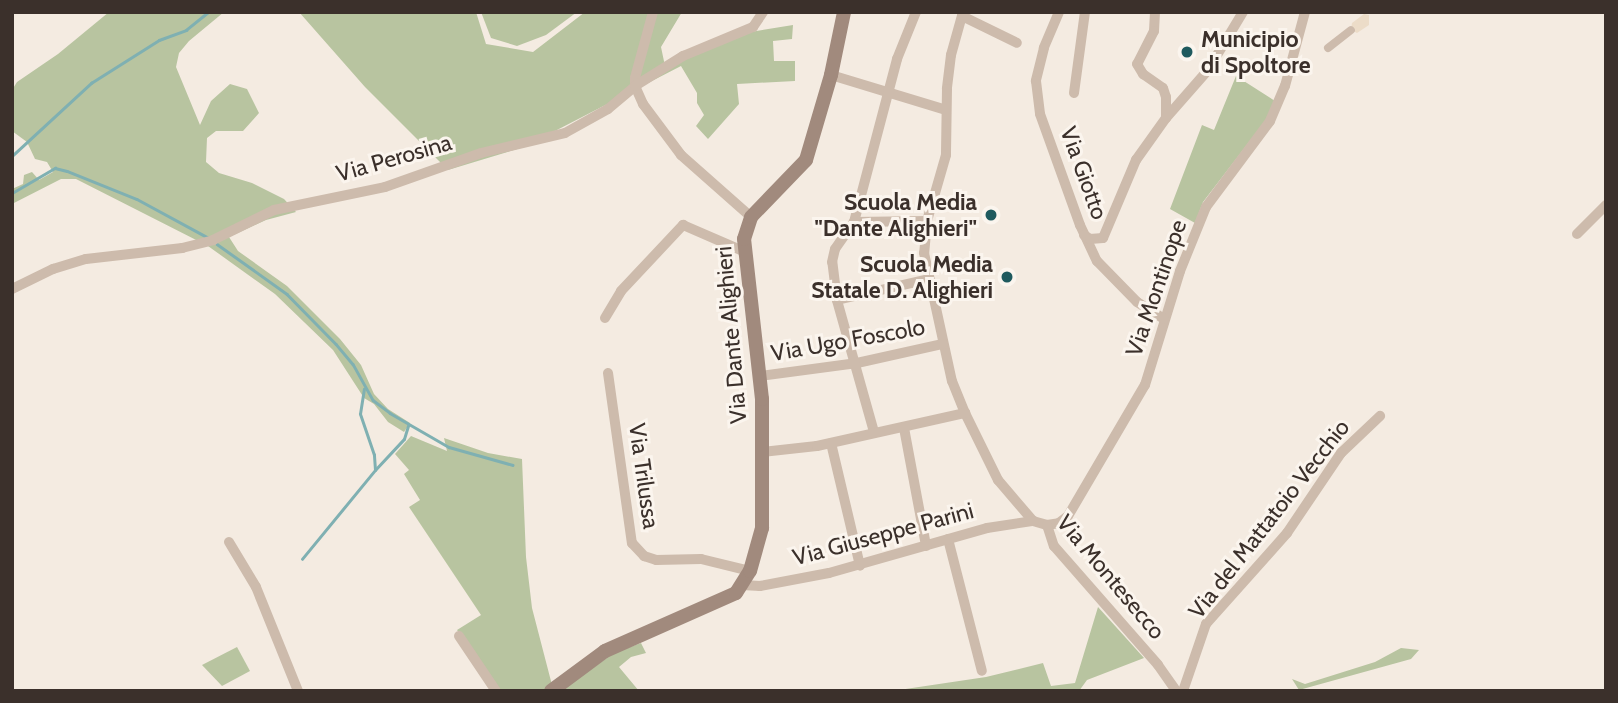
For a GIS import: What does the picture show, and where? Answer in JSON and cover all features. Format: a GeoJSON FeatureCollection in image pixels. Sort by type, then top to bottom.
{"type":"FeatureCollection","features":[{"type":"Feature","properties":{"kind":"main road","name":"Via Dante Alighieri"},"geometry":{"type":"LineString","coordinates":[[743,585],[750,571],[762,528],[762,452],[760,376],[743,251],[751,217],[806,160],[831,75],[844,12]]}},
{"type":"Feature","properties":{"kind":"main road"},"geometry":{"type":"LineString","coordinates":[[551,691],[605,651],[727,598],[743,585]]}},
{"type":"Feature","properties":{"kind":"street"},"geometry":{"type":"LineString","coordinates":[[653,12],[635,86],[643,104],[681,155],[751,217]]}},
{"type":"Feature","properties":{"kind":"street","name":"Via Perosina"},"geometry":{"type":"LineString","coordinates":[[12,289],[53,269],[86,258],[182,248],[212,240],[274,210],[385,187],[481,153],[565,133],[608,109],[635,86],[683,56],[753,27],[764,12]]}},
{"type":"Feature","properties":{"kind":"street"},"geometry":{"type":"LineString","coordinates":[[874,432],[857,363],[837,300],[832,262],[835,249],[854,222],[897,59],[916,12]]}},
{"type":"Feature","properties":{"kind":"street","name":"Via Giotto"},"geometry":{"type":"LineString","coordinates":[[1059,12],[1044,48],[1036,81],[1036,97],[1084,235],[1094,256],[1137,302],[1164,319]]}},
{"type":"Feature","properties":{"kind":"street"},"geometry":{"type":"LineString","coordinates":[[1073,93],[1085,12]]}},
{"type":"Feature","properties":{"kind":"street"},"geometry":{"type":"LineString","coordinates":[[1094,256],[1136,160],[1166,118],[1208,70],[1243,12]]}},
{"type":"Feature","properties":{"kind":"street","name":"Via Montinope"},"geometry":{"type":"LineString","coordinates":[[1047,525],[1059,523],[1068,516],[1145,385],[1164,319],[1206,207],[1275,110],[1305,12]]}},
{"type":"Feature","properties":{"kind":"street"},"geometry":{"type":"LineString","coordinates":[[963,14],[1017,43]]}},
{"type":"Feature","properties":{"kind":"street","name":"Via Montesecco"},"geometry":{"type":"LineString","coordinates":[[963,14],[951,55],[946,110],[946,155],[927,222],[923,253],[943,344],[965,413],[998,480],[1033,521],[1047,525],[1054,546],[1158,665],[1176,691]]}},
{"type":"Feature","properties":{"kind":"street"},"geometry":{"type":"LineString","coordinates":[[1155,16],[1154,31],[1137,64],[1143,75],[1163,88],[1166,118]]}},
{"type":"Feature","properties":{"kind":"street"},"geometry":{"type":"LineString","coordinates":[[1328,48],[1351,30]]}},
{"type":"Feature","properties":{"kind":"street"},"geometry":{"type":"LineString","coordinates":[[831,75],[946,110]]}},
{"type":"Feature","properties":{"kind":"street"},"geometry":{"type":"LineString","coordinates":[[1577,234],[1606,205]]}},
{"type":"Feature","properties":{"kind":"street"},"geometry":{"type":"LineString","coordinates":[[854,222],[927,222]]}},
{"type":"Feature","properties":{"kind":"street"},"geometry":{"type":"LineString","coordinates":[[605,318],[621,291],[684,225],[743,251]]}},
{"type":"Feature","properties":{"kind":"street"},"geometry":{"type":"LineString","coordinates":[[1084,235],[1090,239],[1103,238]]}},
{"type":"Feature","properties":{"kind":"street"},"geometry":{"type":"LineString","coordinates":[[837,300],[929,279]]}},
{"type":"Feature","properties":{"kind":"street","name":"Via Ugo Foscolo"},"geometry":{"type":"LineString","coordinates":[[760,376],[857,363],[943,344]]}},
{"type":"Feature","properties":{"kind":"street","name":"Via Trilussa"},"geometry":{"type":"LineString","coordinates":[[608,373],[632,543],[644,556],[656,560],[701,559],[750,571]]}},
{"type":"Feature","properties":{"kind":"street"},"geometry":{"type":"LineString","coordinates":[[762,452],[831,443],[965,413]]}},
{"type":"Feature","properties":{"kind":"street","name":"Via del Mattatoio Vecchio"},"geometry":{"type":"LineString","coordinates":[[1183,691],[1206,624],[1287,533],[1341,453],[1380,416]]}},
{"type":"Feature","properties":{"kind":"street"},"geometry":{"type":"LineString","coordinates":[[904,428],[926,547]]}},
{"type":"Feature","properties":{"kind":"street"},"geometry":{"type":"LineString","coordinates":[[831,443],[860,566]]}},
{"type":"Feature","properties":{"kind":"street","name":"Via Giuseppe Parini"},"geometry":{"type":"LineString","coordinates":[[743,585],[760,586],[860,566],[948,539],[1016,522],[1033,521]]}},
{"type":"Feature","properties":{"kind":"street"},"geometry":{"type":"LineString","coordinates":[[948,539],[982,671]]}},
{"type":"Feature","properties":{"kind":"street"},"geometry":{"type":"LineString","coordinates":[[229,542],[256,587],[298,691]]}},
{"type":"Feature","properties":{"kind":"street"},"geometry":{"type":"LineString","coordinates":[[459,636],[496,691]]}},
{"type":"Feature","properties":{"kind":"green space"},"geometry":{"type":"Polygon","coordinates":[[[109,12],[224,12],[189,41],[179,53],[176,67],[200,125],[211,101],[230,84],[247,89],[259,113],[243,131],[216,131],[207,138],[206,162],[219,173],[252,183],[284,199],[296,212],[266,220],[229,237],[238,251],[287,286],[340,339],[361,365],[374,394],[388,409],[410,423],[404,432],[388,422],[374,404],[364,398],[333,350],[275,294],[208,246],[76,179],[61,179],[12,204],[12,189],[23,184],[24,175],[32,172],[39,180],[53,172],[47,162],[35,159],[27,142],[12,131],[12,90],[17,82],[58,54],[109,12]]]}},
{"type":"Feature","properties":{"kind":"green space"},"geometry":{"type":"Polygon","coordinates":[[[299,12],[476,12],[486,44],[533,52],[585,12],[682,12],[661,47],[665,66],[732,35],[793,25],[792,39],[773,41],[774,61],[795,61],[795,81],[737,84],[739,104],[708,139],[696,126],[704,115],[697,103],[697,93],[681,66],[524,147],[448,170],[365,87],[299,12]]]}},
{"type":"Feature","properties":{"kind":"green space"},"geometry":{"type":"Polygon","coordinates":[[[481,12],[577,12],[546,35],[517,46],[491,38],[481,12]]]}},
{"type":"Feature","properties":{"kind":"green space"},"geometry":{"type":"Polygon","coordinates":[[[1236,76],[1275,101],[1266,120],[1203,202],[1195,223],[1170,209],[1202,125],[1214,130],[1236,76]]]}},
{"type":"Feature","properties":{"kind":"green space"},"geometry":{"type":"Polygon","coordinates":[[[411,436],[447,451],[444,438],[488,453],[522,459],[526,557],[532,608],[552,685],[546,691],[500,691],[457,630],[481,615],[409,507],[420,500],[404,474],[409,470],[395,454],[411,436]]]}},
{"type":"Feature","properties":{"kind":"green space"},"geometry":{"type":"Polygon","coordinates":[[[1098,607],[1144,658],[1087,680],[1079,691],[892,691],[986,677],[1043,663],[1051,686],[1075,683],[1098,607]]]}},
{"type":"Feature","properties":{"kind":"green space"},"geometry":{"type":"Polygon","coordinates":[[[641,643],[646,653],[631,657],[619,667],[639,691],[560,691],[614,653],[641,643]]]}},
{"type":"Feature","properties":{"kind":"green space"},"geometry":{"type":"Polygon","coordinates":[[[237,647],[250,671],[222,686],[202,665],[237,647]]]}},
{"type":"Feature","properties":{"kind":"green space"},"geometry":{"type":"Polygon","coordinates":[[[1401,648],[1419,650],[1411,659],[1299,690],[1292,679],[1305,684],[1375,662],[1401,648]]]}},
{"type":"Feature","properties":{"kind":"shaded area"},"geometry":{"type":"Polygon","coordinates":[[[1364,14],[1369,15],[1369,25],[1357,33],[1351,30],[1352,23],[1364,14]]]}},
{"type":"Feature","properties":{"kind":"waterway"},"geometry":{"type":"LineString","coordinates":[[12,156],[91,83],[159,40],[186,30],[208,12]]}},
{"type":"Feature","properties":{"kind":"waterway"},"geometry":{"type":"LineString","coordinates":[[12,193],[55,168],[137,199],[207,237]]}},
{"type":"Feature","properties":{"kind":"waterway"},"geometry":{"type":"LineString","coordinates":[[217,244],[287,294],[353,364],[373,400],[390,413],[449,447],[513,465]]}},
{"type":"Feature","properties":{"kind":"waterway"},"geometry":{"type":"LineString","coordinates":[[302,559],[375,470],[374,455],[360,414],[364,389]]}},
{"type":"Feature","properties":{"kind":"waterway"},"geometry":{"type":"LineString","coordinates":[[375,470],[404,439],[408,426]]}},
{"type":"Feature","properties":{"kind":"place","name":"Municipio di Spoltore"},"geometry":{"type":"Point","coordinates":[1187,52]}},
{"type":"Feature","properties":{"kind":"place","name":"Scuola Media \"Dante Alighieri\""},"geometry":{"type":"Point","coordinates":[991,215]}},
{"type":"Feature","properties":{"kind":"place","name":"Scuola Media Statale D. Alighieri"},"geometry":{"type":"Point","coordinates":[1007,277]}}]}
